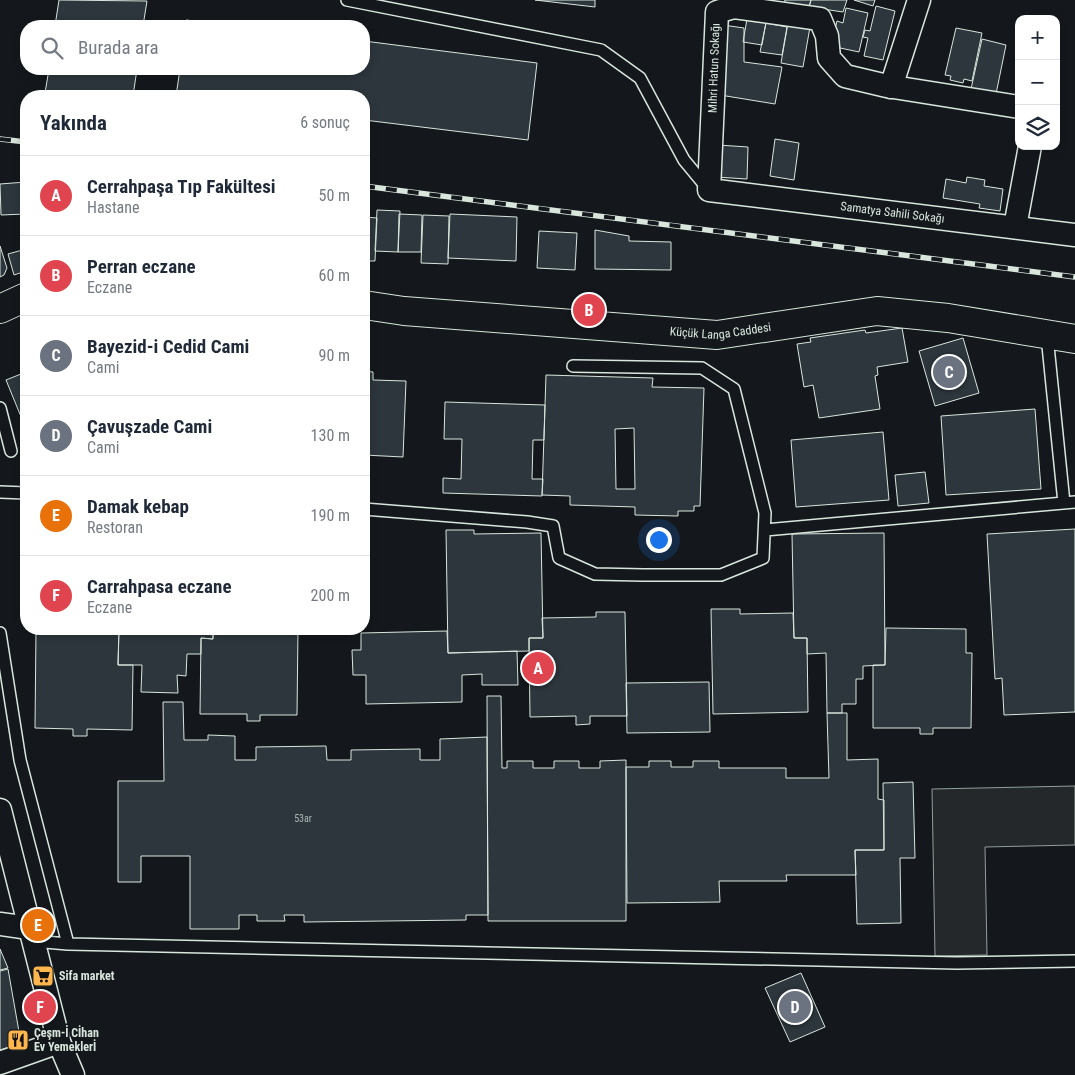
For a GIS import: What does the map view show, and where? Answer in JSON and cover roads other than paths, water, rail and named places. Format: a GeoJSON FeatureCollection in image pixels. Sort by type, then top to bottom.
{"type":"FeatureCollection","features":[{"type":"Feature","properties":{"kind":"street"},"geometry":{"type":"LineString","coordinates":[[891,87],[919,0]]}},
{"type":"Feature","properties":{"kind":"street","name":"Mihri Hatun Sokağı"},"geometry":{"type":"LineString","coordinates":[[709,190],[717,12],[734,7],[820,19],[827,36],[829,58],[845,76],[891,87],[1015,106]]}},
{"type":"Feature","properties":{"kind":"street"},"geometry":{"type":"LineString","coordinates":[[1015,227],[1029,150]]}},
{"type":"Feature","properties":{"kind":"street","name":"Samatya Sahili Sokağı"},"geometry":{"type":"LineString","coordinates":[[709,190],[1075,234]]}},
{"type":"Feature","properties":{"kind":"street"},"geometry":{"type":"LineString","coordinates":[[0,309],[20,300]]}},
{"type":"Feature","properties":{"kind":"street","name":"Küçük Langa Caddesi"},"geometry":{"type":"LineString","coordinates":[[370,306],[404,311],[717,335],[877,311],[948,318],[1047,336],[1075,339]]}},
{"type":"Feature","properties":{"kind":"street"},"geometry":{"type":"LineString","coordinates":[[0,810],[59,1042],[73,1075]]}},
{"type":"Feature","properties":{"kind":"street"},"geometry":{"type":"LineString","coordinates":[[0,924],[31,934]]}},
{"type":"Feature","properties":{"kind":"street"},"geometry":{"type":"LineString","coordinates":[[0,1063],[59,1042]]}},
{"type":"Feature","properties":{"kind":"lane"},"geometry":{"type":"LineString","coordinates":[[346,0],[601,50],[640,78],[684,160],[709,190]]}},
{"type":"Feature","properties":{"kind":"lane"},"geometry":{"type":"LineString","coordinates":[[766,530],[1070,503],[1047,336]]}},
{"type":"Feature","properties":{"kind":"lane"},"geometry":{"type":"LineString","coordinates":[[370,509],[528,522],[553,526],[559,558],[595,574],[721,575],[763,558],[766,530],[765,514],[734,389],[702,368],[573,366]]}},
{"type":"Feature","properties":{"kind":"lane"},"geometry":{"type":"LineString","coordinates":[[0,408],[11,451]]}},
{"type":"Feature","properties":{"kind":"lane"},"geometry":{"type":"LineString","coordinates":[[0,492],[20,493]]}},
{"type":"Feature","properties":{"kind":"lane"},"geometry":{"type":"LineString","coordinates":[[0,633],[20,760],[68,944]]}},
{"type":"Feature","properties":{"kind":"lane"},"geometry":{"type":"LineString","coordinates":[[31,934],[68,944],[947,963],[1075,961]]}},
{"type":"Feature","properties":{"kind":"railway"},"geometry":{"type":"LineString","coordinates":[[0,139],[20,141]]}},
{"type":"Feature","properties":{"kind":"railway"},"geometry":{"type":"LineString","coordinates":[[370,187],[1075,277]]}},
{"type":"Feature","properties":{"kind":"place","name":"Perran eczane"},"geometry":{"type":"Point","coordinates":[589,310]}},
{"type":"Feature","properties":{"kind":"place","name":"Bayezid-i Cedid Cami"},"geometry":{"type":"Point","coordinates":[949,372]}},
{"type":"Feature","properties":{"kind":"place","name":"Cerrahpaşa Tıp Fakültesi"},"geometry":{"type":"Point","coordinates":[538,668]}},
{"type":"Feature","properties":{"kind":"place","name":"Damak kebap"},"geometry":{"type":"Point","coordinates":[38,925]}},
{"type":"Feature","properties":{"kind":"place","name":"Sifa market"},"geometry":{"type":"Point","coordinates":[43,976]}},
{"type":"Feature","properties":{"kind":"place","name":"Carrahpasa eczane"},"geometry":{"type":"Point","coordinates":[40,1007]}},
{"type":"Feature","properties":{"kind":"place","name":"Çavuşzade Cami"},"geometry":{"type":"Point","coordinates":[795,1007]}},
{"type":"Feature","properties":{"kind":"place","name":"Çeşm-İ Cİhan Ev Yemeklerİ"},"geometry":{"type":"Point","coordinates":[18,1040]}}]}
